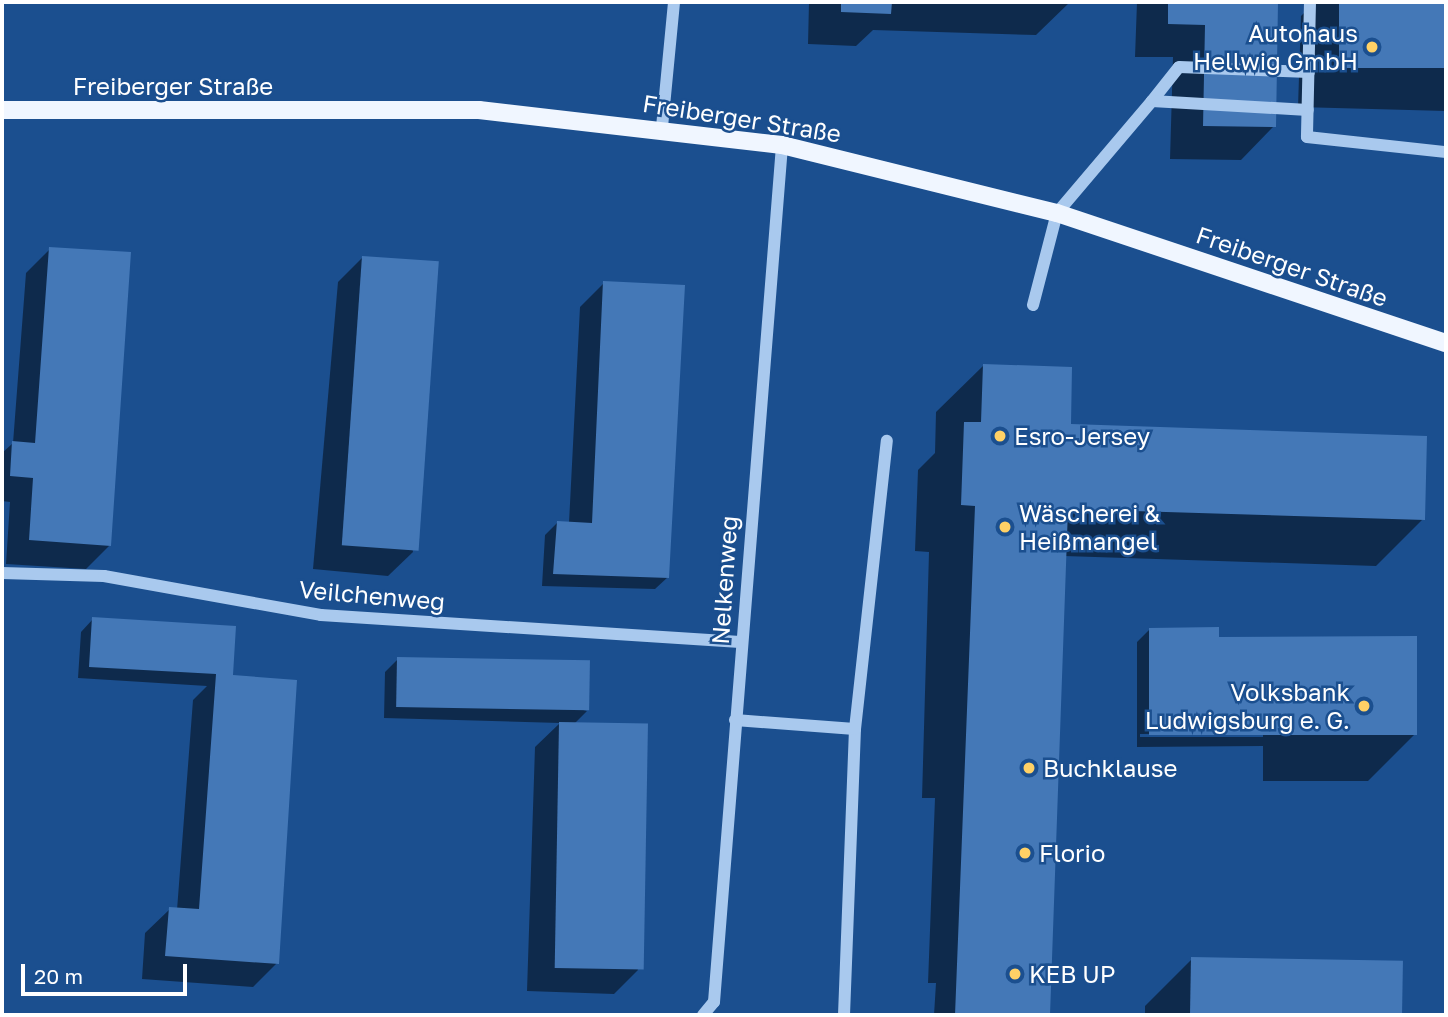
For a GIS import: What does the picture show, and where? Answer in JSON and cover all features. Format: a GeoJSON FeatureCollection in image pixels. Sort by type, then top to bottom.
{"type":"FeatureCollection","features":[{"type":"Feature","properties":{"kind":"main road","name":"Freiberger Straße"},"geometry":{"type":"LineString","coordinates":[[2,110],[479,110],[662,127],[782,145],[1057,214],[1446,343]]}},
{"type":"Feature","properties":{"kind":"street"},"geometry":{"type":"LineString","coordinates":[[662,127],[674,2]]}},
{"type":"Feature","properties":{"kind":"street"},"geometry":{"type":"LineString","coordinates":[[1310,2],[1307,137],[1446,152]]}},
{"type":"Feature","properties":{"kind":"street"},"geometry":{"type":"LineString","coordinates":[[1033,305],[1057,214],[1179,67],[1309,72]]}},
{"type":"Feature","properties":{"kind":"street"},"geometry":{"type":"LineString","coordinates":[[1152,101],[1308,110]]}},
{"type":"Feature","properties":{"kind":"street","name":"Nelkenweg"},"geometry":{"type":"LineString","coordinates":[[704,1015],[714,1002],[740,642],[782,145]]}},
{"type":"Feature","properties":{"kind":"street"},"geometry":{"type":"LineString","coordinates":[[844,1015],[855,729],[887,441]]}},
{"type":"Feature","properties":{"kind":"street","name":"Veilchenweg"},"geometry":{"type":"LineString","coordinates":[[2,573],[104,576],[321,615],[740,642]]}},
{"type":"Feature","properties":{"kind":"street"},"geometry":{"type":"LineString","coordinates":[[735,720],[855,729]]}},
{"type":"Feature","properties":{"kind":"building"},"geometry":{"type":"Polygon","coordinates":[[[841,2],[892,2],[891,14],[841,12],[841,2]]]}},
{"type":"Feature","properties":{"kind":"building"},"geometry":{"type":"Polygon","coordinates":[[[1168,2],[1278,2],[1276,127],[1203,126],[1205,25],[1168,24],[1168,2]]]}},
{"type":"Feature","properties":{"kind":"building"},"geometry":{"type":"Polygon","coordinates":[[[1339,2],[1446,2],[1446,68],[1339,68],[1339,2]]]}},
{"type":"Feature","properties":{"kind":"building"},"geometry":{"type":"Polygon","coordinates":[[[49,247],[131,252],[111,546],[29,540],[33,478],[10,476],[12,441],[35,443],[49,247]]]}},
{"type":"Feature","properties":{"kind":"building"},"geometry":{"type":"Polygon","coordinates":[[[362,256],[439,261],[419,551],[342,545],[362,256]]]}},
{"type":"Feature","properties":{"kind":"building"},"geometry":{"type":"Polygon","coordinates":[[[603,281],[685,285],[669,578],[553,574],[557,521],[592,523],[603,281]]]}},
{"type":"Feature","properties":{"kind":"building"},"geometry":{"type":"Polygon","coordinates":[[[983,364],[1072,367],[1071,424],[1427,436],[1425,520],[1068,509],[1050,1015],[955,1015],[975,506],[961,505],[964,422],[981,422],[983,364]]]}},
{"type":"Feature","properties":{"kind":"building"},"geometry":{"type":"Polygon","coordinates":[[[92,617],[236,626],[233,675],[297,680],[279,964],[165,956],[169,907],[199,909],[216,674],[89,667],[92,617]]]}},
{"type":"Feature","properties":{"kind":"building"},"geometry":{"type":"Polygon","coordinates":[[[1219,627],[1219,637],[1417,636],[1417,735],[1149,735],[1149,628],[1219,627]]]}},
{"type":"Feature","properties":{"kind":"building"},"geometry":{"type":"Polygon","coordinates":[[[397,657],[590,660],[589,710],[396,707],[397,657]]]}},
{"type":"Feature","properties":{"kind":"building"},"geometry":{"type":"Polygon","coordinates":[[[559,722],[648,724],[644,970],[555,968],[559,722]]]}},
{"type":"Feature","properties":{"kind":"building"},"geometry":{"type":"Polygon","coordinates":[[[1191,957],[1403,961],[1402,1015],[1190,1015],[1191,957]]]}},
{"type":"Feature","properties":{"kind":"place","name":"Autohaus Hellwig GmbH"},"geometry":{"type":"Point","coordinates":[1372,47]}},
{"type":"Feature","properties":{"kind":"place","name":"Esro-Jersey"},"geometry":{"type":"Point","coordinates":[1000,436]}},
{"type":"Feature","properties":{"kind":"place","name":"Wäscherei & Heißmangel"},"geometry":{"type":"Point","coordinates":[1005,527]}},
{"type":"Feature","properties":{"kind":"place","name":"Volksbank Ludwigsburg e. G."},"geometry":{"type":"Point","coordinates":[1364,706]}},
{"type":"Feature","properties":{"kind":"place","name":"Buchklause"},"geometry":{"type":"Point","coordinates":[1029,768]}},
{"type":"Feature","properties":{"kind":"place","name":"Florio"},"geometry":{"type":"Point","coordinates":[1025,853]}},
{"type":"Feature","properties":{"kind":"place","name":"KEB UP"},"geometry":{"type":"Point","coordinates":[1015,974]}}]}
